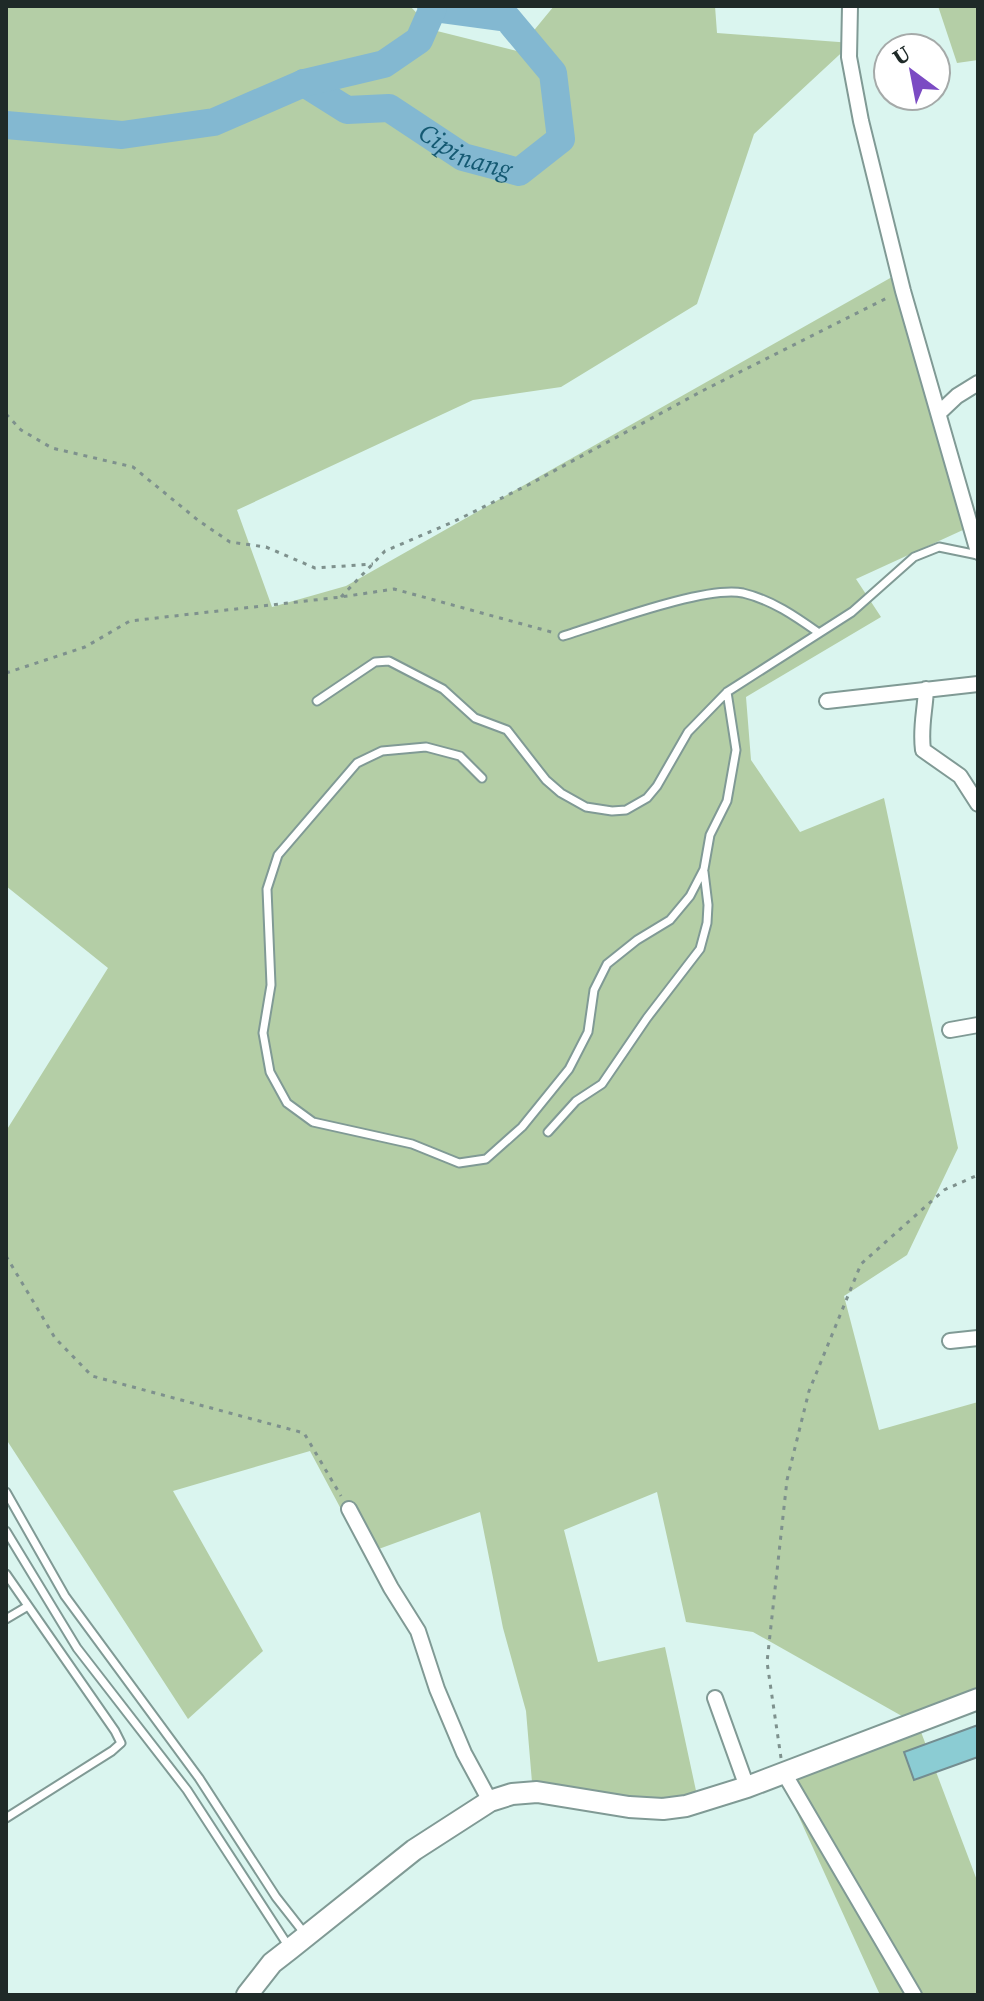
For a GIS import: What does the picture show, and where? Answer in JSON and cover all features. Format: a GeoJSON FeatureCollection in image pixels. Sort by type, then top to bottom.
{"type":"FeatureCollection","features":[{"type":"Feature","properties":{"kind":"main road"},"geometry":{"type":"LineString","coordinates":[[247,1995],[272,1963],[414,1850],[490,1801],[512,1794],[537,1792],[629,1807],[663,1809],[686,1806],[747,1787],[978,1699]]}},
{"type":"Feature","properties":{"kind":"street"},"geometry":{"type":"LineString","coordinates":[[850,6],[849,57],[861,121],[903,291],[978,554]]}},
{"type":"Feature","properties":{"kind":"street"},"geometry":{"type":"LineString","coordinates":[[939,413],[957,396],[978,383]]}},
{"type":"Feature","properties":{"kind":"street"},"geometry":{"type":"LineString","coordinates":[[827,701],[978,684]]}},
{"type":"Feature","properties":{"kind":"street"},"geometry":{"type":"LineString","coordinates":[[926,689],[925,712],[920,726],[923,750],[960,776],[978,804]]}},
{"type":"Feature","properties":{"kind":"street"},"geometry":{"type":"LineString","coordinates":[[950,1030],[978,1025]]}},
{"type":"Feature","properties":{"kind":"street"},"geometry":{"type":"LineString","coordinates":[[950,1341],[978,1338]]}},
{"type":"Feature","properties":{"kind":"street"},"geometry":{"type":"LineString","coordinates":[[349,1509],[418,1631],[437,1689],[464,1753],[490,1801]]}},
{"type":"Feature","properties":{"kind":"street"},"geometry":{"type":"LineString","coordinates":[[715,1698],[747,1787]]}},
{"type":"Feature","properties":{"kind":"street"},"geometry":{"type":"LineString","coordinates":[[784,1773],[914,1995]]}},
{"type":"Feature","properties":{"kind":"lane"},"geometry":{"type":"LineString","coordinates":[[317,701],[375,662],[389,661],[443,689],[475,718],[507,730],[546,780],[561,793],[586,807],[626,810],[647,798],[688,732],[727,692],[852,612],[914,557],[939,547],[978,554]]}},
{"type":"Feature","properties":{"kind":"lane"},"geometry":{"type":"LineString","coordinates":[[563,636],[704,593],[740,592],[784,608],[819,633]]}},
{"type":"Feature","properties":{"kind":"lane"},"geometry":{"type":"LineString","coordinates":[[548,1132],[576,1101],[602,1084],[700,949],[707,914],[704,869],[710,835],[727,801],[736,750],[727,692]]}},
{"type":"Feature","properties":{"kind":"lane"},"geometry":{"type":"LineString","coordinates":[[482,778],[460,756],[426,747],[382,751],[357,763],[278,855],[267,889],[271,985],[263,1033],[270,1072],[281,1093],[287,1103],[313,1122],[412,1144],[459,1163],[486,1159],[522,1127],[569,1069],[588,1032],[594,990],[607,964],[637,940],[670,920],[690,896],[704,869]]}},
{"type":"Feature","properties":{"kind":"lane"},"geometry":{"type":"LineString","coordinates":[[6,1492],[65,1596],[199,1778],[276,1897],[308,1937]]}},
{"type":"Feature","properties":{"kind":"lane"},"geometry":{"type":"LineString","coordinates":[[6,1531],[77,1648],[187,1790],[290,1949]]}},
{"type":"Feature","properties":{"kind":"lane"},"geometry":{"type":"LineString","coordinates":[[6,1574],[121,1743],[6,1818]]}},
{"type":"Feature","properties":{"kind":"lane"},"geometry":{"type":"LineString","coordinates":[[6,1619],[28,1606]]}},
{"type":"Feature","properties":{"kind":"path"},"geometry":{"type":"LineString","coordinates":[[341,597],[385,551],[516,491],[704,390],[903,291]]}},
{"type":"Feature","properties":{"kind":"path"},"geometry":{"type":"LineString","coordinates":[[6,414],[21,430],[52,448],[133,467],[230,542],[266,547],[315,568],[373,564]]}},
{"type":"Feature","properties":{"kind":"path"},"geometry":{"type":"LineString","coordinates":[[6,673],[85,647],[130,621],[394,589],[563,636]]}},
{"type":"Feature","properties":{"kind":"path"},"geometry":{"type":"LineString","coordinates":[[784,1773],[767,1662],[787,1480],[809,1391],[861,1264],[944,1190],[978,1175]]}},
{"type":"Feature","properties":{"kind":"path"},"geometry":{"type":"LineString","coordinates":[[6,1256],[55,1338],[92,1376],[304,1433],[349,1509]]}},
{"type":"Feature","properties":{"kind":"green space"},"geometry":{"type":"Polygon","coordinates":[[[6,6],[410,6],[433,30],[517,51],[554,6],[715,6],[717,33],[852,43],[754,134],[697,304],[561,387],[473,400],[237,510],[272,607],[346,586],[892,277],[918,370],[976,524],[856,579],[881,617],[746,697],[751,760],[800,832],[884,798],[958,1148],[907,1255],[844,1296],[879,1430],[978,1402],[978,1702],[918,1724],[978,1883],[978,1995],[880,1995],[783,1782],[916,1724],[753,1632],[686,1622],[657,1492],[564,1530],[598,1662],[665,1647],[698,1800],[636,1813],[533,1794],[526,1711],[503,1628],[480,1512],[365,1554],[310,1451],[173,1491],[263,1651],[188,1719],[6,1439],[6,1131],[108,968],[6,886],[6,6]]]}},
{"type":"Feature","properties":{"kind":"green space"},"geometry":{"type":"Polygon","coordinates":[[[938,6],[978,6],[978,60],[957,63],[952,48],[952,32],[947,32],[938,6]]]}},
{"type":"Feature","properties":{"kind":"building"},"geometry":{"type":"Polygon","coordinates":[[[978,1725],[978,1757],[914,1780],[904,1752],[978,1725]]]}},
{"type":"Feature","properties":{"kind":"waterway","name":"Cipinang"},"geometry":{"type":"LineString","coordinates":[[6,125],[122,135],[214,122],[304,83],[384,64],[419,40],[433,8],[431,6]]}},
{"type":"Feature","properties":{"kind":"waterway","name":"Cipinang"},"geometry":{"type":"LineString","coordinates":[[304,83],[347,110],[389,108],[463,157],[519,172],[561,139],[553,73],[507,18],[433,8]]}}]}
